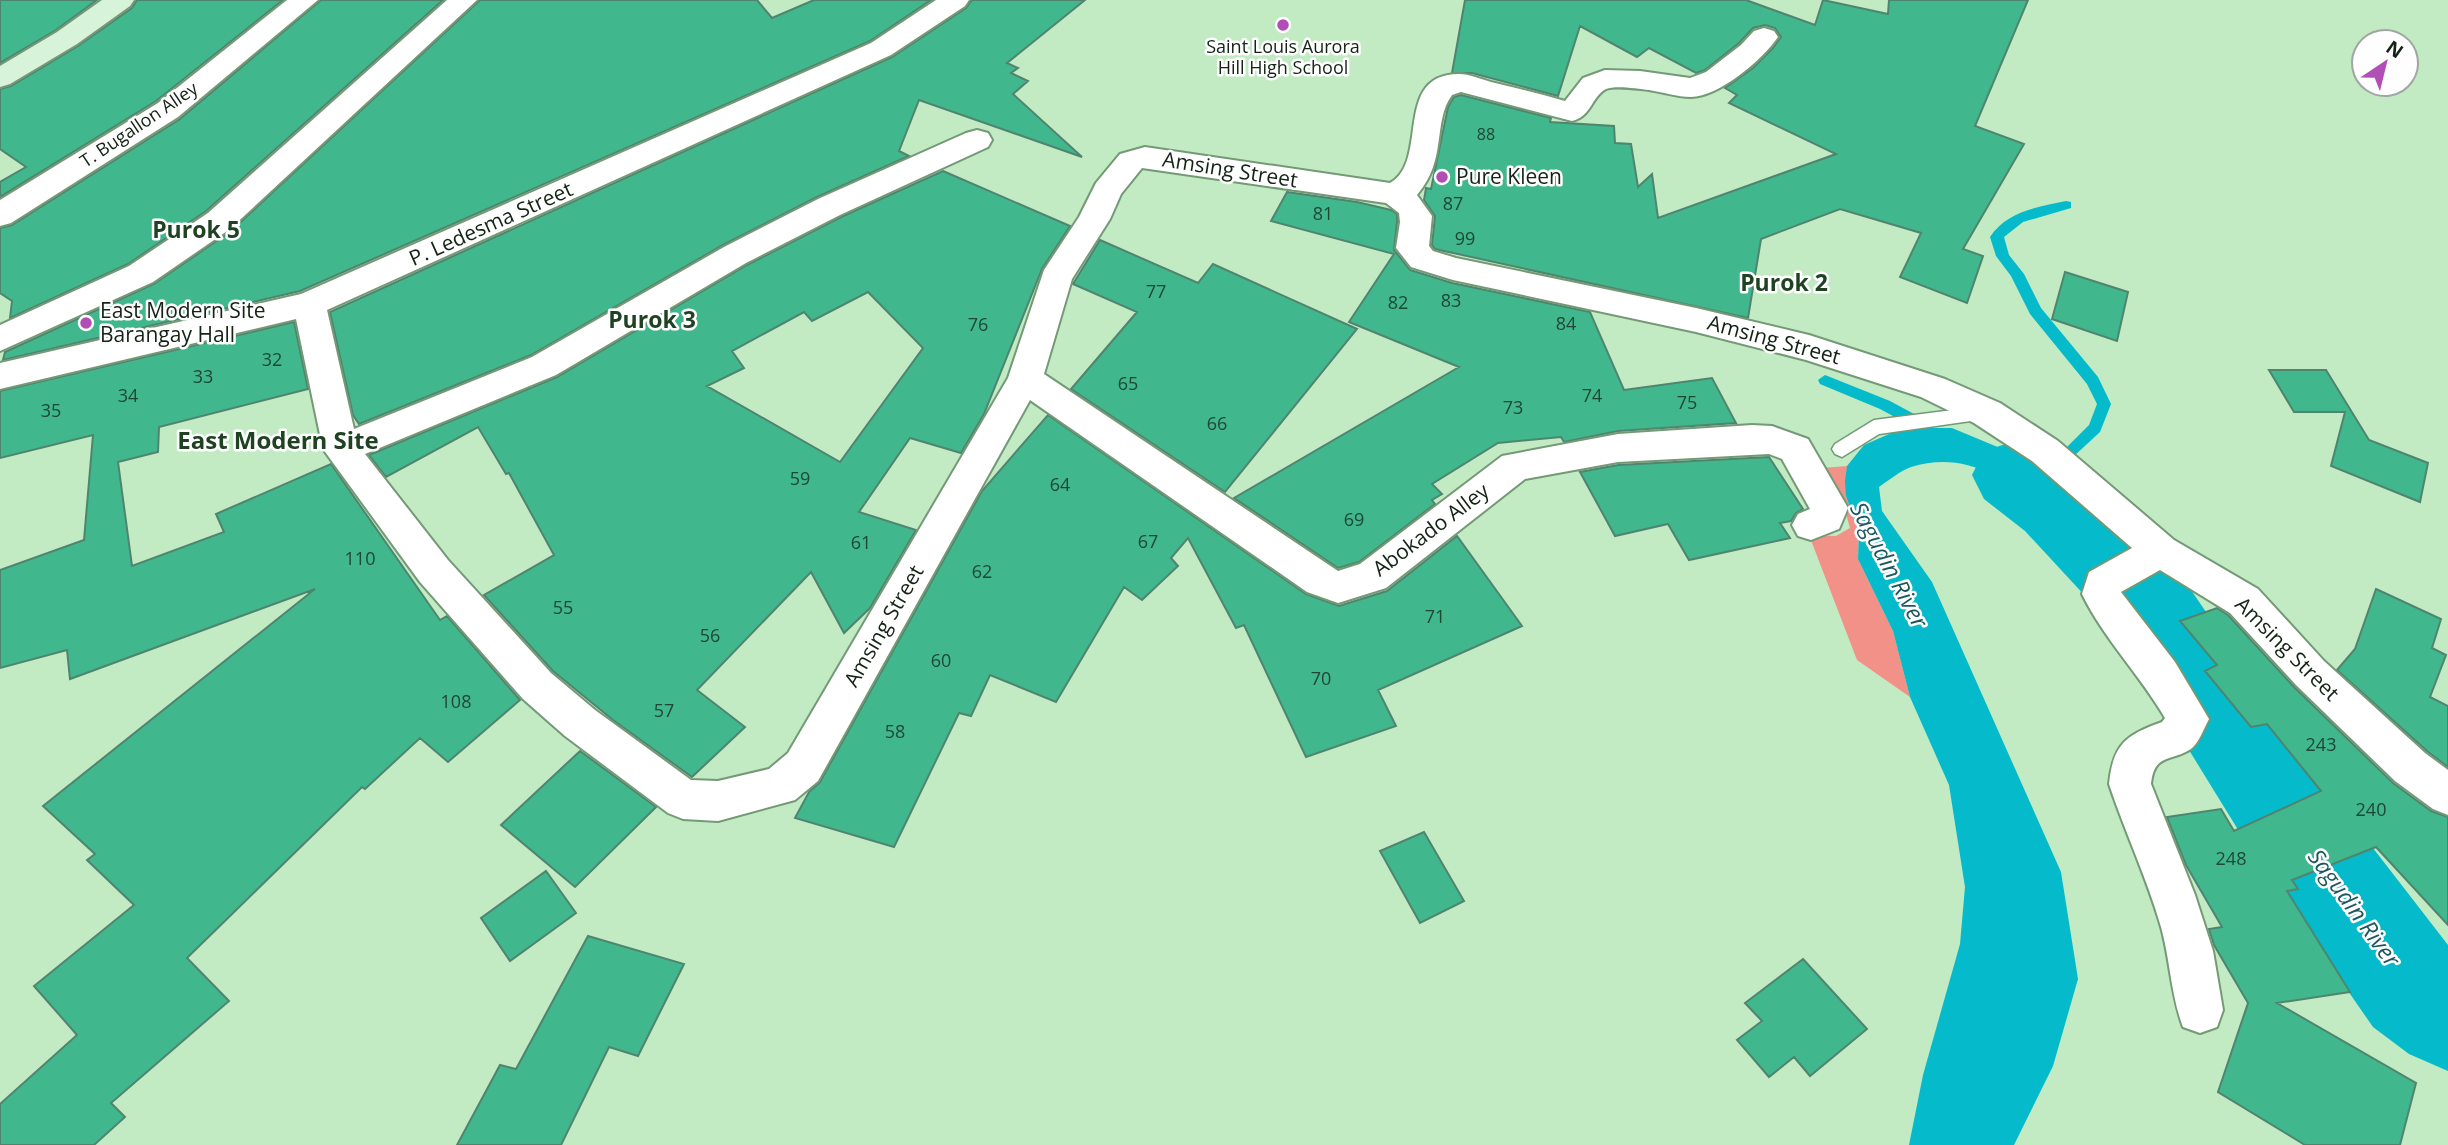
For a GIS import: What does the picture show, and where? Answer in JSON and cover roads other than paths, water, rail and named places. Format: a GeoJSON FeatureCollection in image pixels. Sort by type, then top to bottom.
{"type":"FeatureCollection","features":[{"type":"Feature","properties":{"kind":"street"},"geometry":{"type":"LineString","coordinates":[[0,78],[67,38],[120,0]]}},
{"type":"Feature","properties":{"kind":"street","name":"T. Bugallon Alley"},"geometry":{"type":"LineString","coordinates":[[0,215],[168,110],[303,0]]}},
{"type":"Feature","properties":{"kind":"street"},"geometry":{"type":"LineString","coordinates":[[0,339],[141,274],[219,221],[463,0]]}},
{"type":"Feature","properties":{"kind":"street","name":"P. Ledesma Street"},"geometry":{"type":"LineString","coordinates":[[0,376],[309,304],[881,49],[955,0]]}},
{"type":"Feature","properties":{"kind":"street"},"geometry":{"type":"LineString","coordinates":[[1394,194],[1405,191],[1415,177],[1423,154],[1434,102],[1440,89],[1449,84],[1461,83],[1572,112],[1593,84],[1605,79],[1640,80],[1693,88],[1716,78],[1765,37]]}},
{"type":"Feature","properties":{"kind":"street"},"geometry":{"type":"LineString","coordinates":[[341,449],[544,366],[747,249],[829,207],[977,140]]}},
{"type":"Feature","properties":{"kind":"street","name":"Amsing Street"},"geometry":{"type":"LineString","coordinates":[[309,304],[341,449],[434,571],[537,687],[580,723],[683,799],[718,801],[780,786],[803,766],[1026,379],[1056,278],[1094,219],[1107,190],[1131,161],[1145,157],[1394,194],[1412,204],[1418,216],[1412,248],[1422,259],[1453,269],[1696,320],[1809,348],[1933,388],[1987,413],[2045,452],[2152,556],[2244,601],[2310,673],[2410,767],[2448,795]]}},
{"type":"Feature","properties":{"kind":"street","name":"Abokado Alley"},"geometry":{"type":"LineString","coordinates":[[1026,379],[1321,582],[1338,587],[1372,577],[1515,466],[1618,449],[1752,439],[1772,440],[1795,449],[1829,508],[1828,516],[1822,523],[1811,525]]}},
{"type":"Feature","properties":{"kind":"street"},"geometry":{"type":"LineString","coordinates":[[2152,556],[2103,583],[2101,594],[2111,612],[2161,674],[2188,719],[2177,735],[2148,746],[2132,763],[2130,784],[2188,939],[2198,977],[2200,1010]]}},
{"type":"Feature","properties":{"kind":"lane"},"geometry":{"type":"LineString","coordinates":[[1842,449],[1874,427],[1894,422],[1987,413]]}},
{"type":"Feature","properties":{"kind":"water"},"geometry":{"type":"Polygon","coordinates":[[[1952,428],[2024,458],[2053,479],[2087,510],[2124,551],[2092,568],[2056,526],[2015,488],[1991,474],[1966,465],[1940,462],[1911,467],[1879,487],[1882,511],[1932,582],[2061,872],[2078,979],[2053,1066],[2014,1145],[1909,1145],[1923,1075],[1960,944],[1965,887],[1949,785],[1910,697],[1893,631],[1858,559],[1859,533],[1846,496],[1845,481],[1847,466],[1864,445],[1896,431],[1952,428]]]}},
{"type":"Feature","properties":{"kind":"waterway"},"geometry":{"type":"LineString","coordinates":[[2066,205],[2018,219],[1997,237],[2003,256],[2017,274],[2035,311],[2093,381],[2104,404],[2095,428],[2068,453]]}},
{"type":"Feature","properties":{"kind":"waterway"},"geometry":{"type":"LineString","coordinates":[[1825,380],[1885,405],[1924,426]]}},
{"type":"Feature","properties":{"kind":"waterway","name":"Sagudin River"},"geometry":{"type":"LineString","coordinates":[[2015,475],[2056,506],[2145,598],[2289,820],[2412,988],[2448,1015]]}},
{"type":"Feature","properties":{"kind":"place","name":"Saint Louis Aurora Hill High School"},"geometry":{"type":"Point","coordinates":[1283,25]}},
{"type":"Feature","properties":{"kind":"place","name":"Pure Kleen"},"geometry":{"type":"Point","coordinates":[1442,177]}},
{"type":"Feature","properties":{"kind":"place","name":"East Modern Site Barangay Hall"},"geometry":{"type":"Point","coordinates":[86,323]}},
{"type":"Feature","properties":{"kind":"district","name":"Purok 5"},"geometry":{"type":"Point","coordinates":[196,230]}},
{"type":"Feature","properties":{"kind":"district","name":"Purok 2"},"geometry":{"type":"Point","coordinates":[1784,283]}},
{"type":"Feature","properties":{"kind":"district","name":"Purok 3"},"geometry":{"type":"Point","coordinates":[652,320]}},
{"type":"Feature","properties":{"kind":"district","name":"East Modern Site"},"geometry":{"type":"Point","coordinates":[278,441]}}]}
